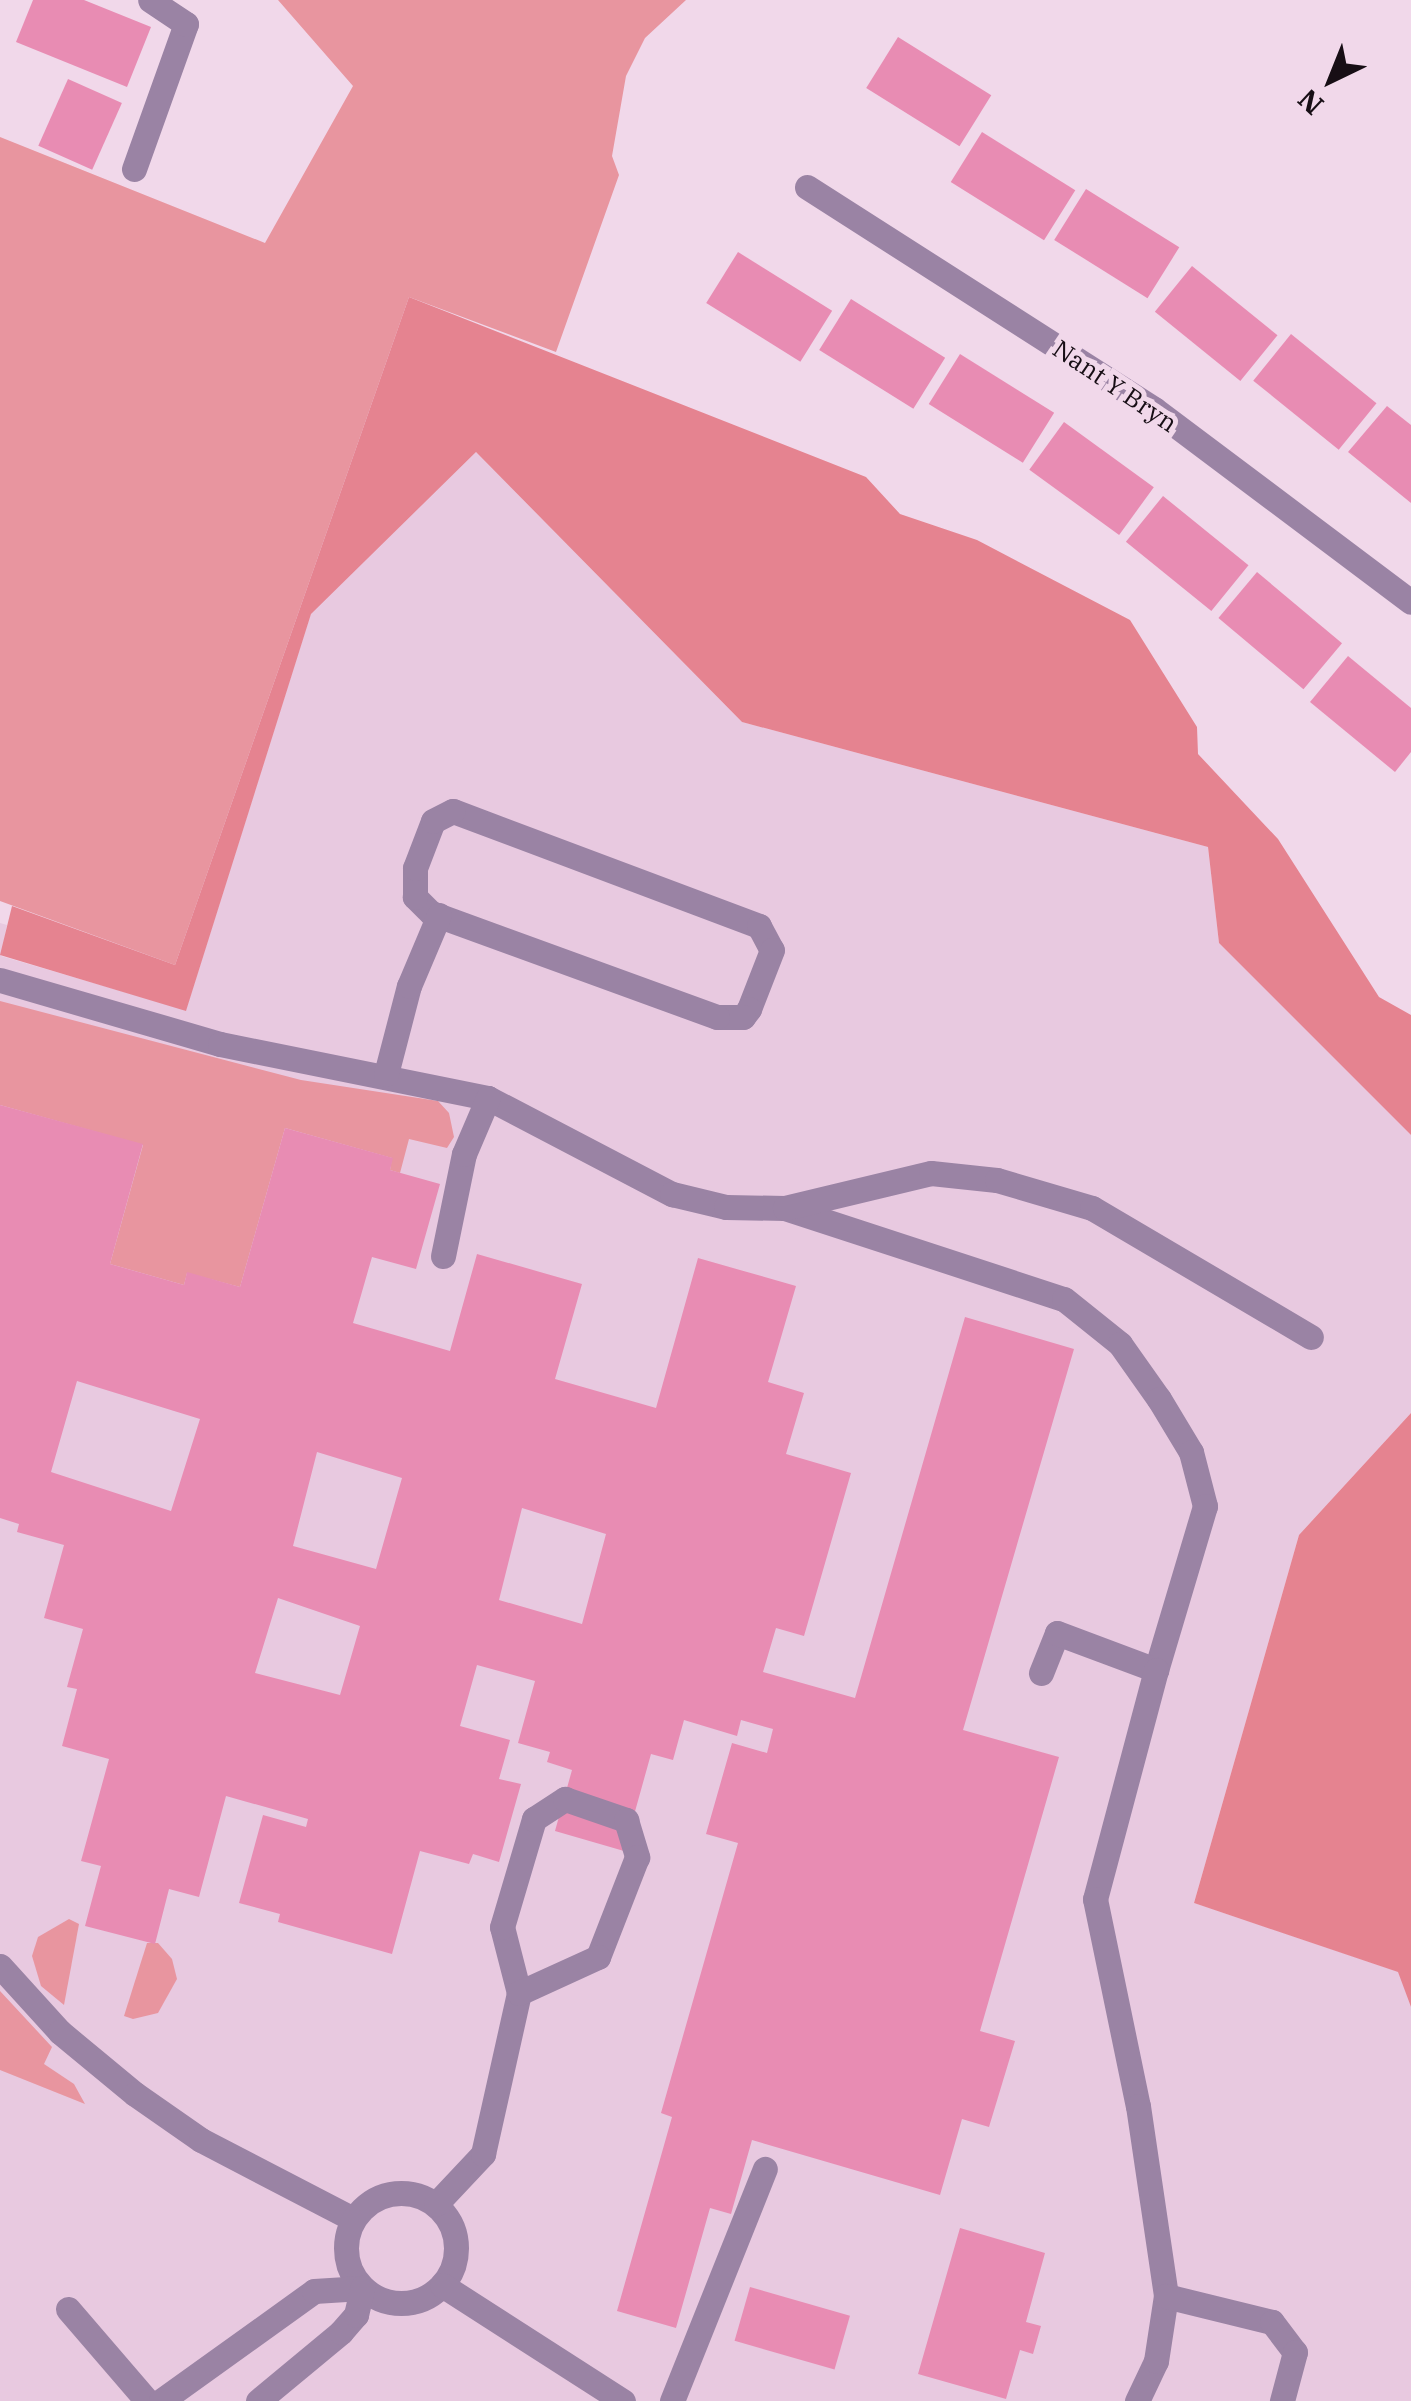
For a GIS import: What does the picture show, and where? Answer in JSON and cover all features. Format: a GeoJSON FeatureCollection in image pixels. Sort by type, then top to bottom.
{"type":"FeatureCollection","features":[{"type":"Feature","properties":{"kind":"street"},"geometry":{"type":"LineString","coordinates":[[134,169],[186,24],[150,0]]}},
{"type":"Feature","properties":{"kind":"street","name":"Nant Y Bryn"},"geometry":{"type":"LineString","coordinates":[[807,187],[1154,409],[1411,602]]}},
{"type":"Feature","properties":{"kind":"street"},"geometry":{"type":"LineString","coordinates":[[452,811],[746,918],[767,936],[772,950],[750,1009],[732,1020],[438,916],[415,897],[414,868],[433,821],[452,811]]}},
{"type":"Feature","properties":{"kind":"street"},"geometry":{"type":"LineString","coordinates":[[386,1074],[409,986],[438,916]]}},
{"type":"Feature","properties":{"kind":"street"},"geometry":{"type":"LineString","coordinates":[[0,980],[220,1044],[386,1074],[488,1098],[672,1194],[726,1207],[785,1208],[931,1173],[997,1180],[1092,1208],[1311,1337]]}},
{"type":"Feature","properties":{"kind":"street"},"geometry":{"type":"LineString","coordinates":[[442,1256],[464,1154],[488,1098]]}},
{"type":"Feature","properties":{"kind":"street"},"geometry":{"type":"LineString","coordinates":[[785,1208],[1064,1299],[1120,1344],[1190,1452],[1206,1506],[1156,1670],[1095,1898],[1138,2106],[1166,2296],[1156,2361],[1137,2401]]}},
{"type":"Feature","properties":{"kind":"street"},"geometry":{"type":"LineString","coordinates":[[1041,1673],[1057,1632],[1156,1670]]}},
{"type":"Feature","properties":{"kind":"street"},"geometry":{"type":"LineString","coordinates":[[436,2204],[483,2154],[519,1993],[502,1927],[534,1819],[565,1799],[626,1820],[638,1856],[598,1957],[519,1993]]}},
{"type":"Feature","properties":{"kind":"street"},"geometry":{"type":"LineString","coordinates":[[0,1966],[60,2032],[135,2094],[200,2140],[353,2218]]}},
{"type":"Feature","properties":{"kind":"street"},"geometry":{"type":"LineString","coordinates":[[672,2401],[765,2169]]}},
{"type":"Feature","properties":{"kind":"street"},"geometry":{"type":"LineString","coordinates":[[400,2192],[436,2204],[448,2218],[457,2252],[442,2285],[412,2303],[377,2299],[362,2288],[346,2255],[353,2218],[382,2195],[400,2192]]}},
{"type":"Feature","properties":{"kind":"street"},"geometry":{"type":"LineString","coordinates":[[442,2285],[623,2401]]}},
{"type":"Feature","properties":{"kind":"street"},"geometry":{"type":"LineString","coordinates":[[161,2401],[314,2291],[362,2288]]}},
{"type":"Feature","properties":{"kind":"street"},"geometry":{"type":"LineString","coordinates":[[258,2401],[348,2323],[362,2288]]}},
{"type":"Feature","properties":{"kind":"street"},"geometry":{"type":"LineString","coordinates":[[1166,2296],[1272,2322],[1295,2352],[1282,2401]]}},
{"type":"Feature","properties":{"kind":"street"},"geometry":{"type":"LineString","coordinates":[[68,2309],[147,2401]]}},
{"type":"Feature","properties":{"kind":"shaded area"},"geometry":{"type":"Polygon","coordinates":[[[278,0],[686,0],[645,38],[626,76],[612,156],[619,175],[556,352],[409,297],[175,965],[0,901],[0,137],[265,243],[353,86],[278,0]]]}},
{"type":"Feature","properties":{"kind":"shaded area"},"geometry":{"type":"Polygon","coordinates":[[[409,297],[866,477],[900,514],[977,540],[1130,620],[1197,727],[1198,754],[1278,839],[1379,997],[1411,1015],[1411,1135],[1219,943],[1208,847],[742,722],[476,452],[311,614],[186,1011],[0,955],[12,906],[175,965],[409,297]]]}},
{"type":"Feature","properties":{"kind":"shaded area"},"geometry":{"type":"Polygon","coordinates":[[[476,452],[742,722],[1208,847],[1219,943],[1411,1135],[1411,1413],[1299,1535],[1194,1903],[1399,1972],[1411,2007],[1411,2401],[0,2401],[0,923],[7,925],[1,956],[186,1010],[311,613],[476,452]]]}},
{"type":"Feature","properties":{"kind":"shaded area"},"geometry":{"type":"Polygon","coordinates":[[[0,1001],[301,1080],[438,1101],[449,1113],[454,1137],[447,1148],[409,1139],[400,1173],[390,1170],[392,1158],[285,1128],[240,1287],[187,1273],[184,1285],[110,1264],[143,1145],[0,1105],[0,1001]]]}},
{"type":"Feature","properties":{"kind":"shaded area"},"geometry":{"type":"Polygon","coordinates":[[[1411,1413],[1411,2007],[1398,1972],[1194,1903],[1299,1535],[1411,1413]]]}},
{"type":"Feature","properties":{"kind":"shaded area"},"geometry":{"type":"Polygon","coordinates":[[[69,1919],[79,1924],[64,2005],[41,1986],[32,1956],[38,1937],[69,1919]]]}},
{"type":"Feature","properties":{"kind":"shaded area"},"geometry":{"type":"Polygon","coordinates":[[[147,1943],[158,1943],[172,1959],[177,1979],[158,2013],[133,2019],[124,2016],[147,1943]]]}},
{"type":"Feature","properties":{"kind":"shaded area"},"geometry":{"type":"Polygon","coordinates":[[[0,1991],[52,2047],[44,2064],[74,2084],[85,2104],[0,2070],[0,1991]]]}},
{"type":"Feature","properties":{"kind":"building"},"geometry":{"type":"Polygon","coordinates":[[[33,0],[84,0],[151,27],[127,87],[16,42],[33,0]]]}},
{"type":"Feature","properties":{"kind":"building"},"geometry":{"type":"Polygon","coordinates":[[[898,37],[991,95],[959,146],[866,88],[898,37]]]}},
{"type":"Feature","properties":{"kind":"building"},"geometry":{"type":"Polygon","coordinates":[[[68,79],[122,103],[92,170],[38,146],[68,79]]]}},
{"type":"Feature","properties":{"kind":"building"},"geometry":{"type":"Polygon","coordinates":[[[982,132],[1075,190],[1044,240],[951,182],[982,132]]]}},
{"type":"Feature","properties":{"kind":"building"},"geometry":{"type":"Polygon","coordinates":[[[1086,189],[1179,247],[1147,298],[1054,240],[1086,189]]]}},
{"type":"Feature","properties":{"kind":"building"},"geometry":{"type":"Polygon","coordinates":[[[738,252],[832,311],[800,362],[706,303],[738,252]]]}},
{"type":"Feature","properties":{"kind":"building"},"geometry":{"type":"Polygon","coordinates":[[[1192,266],[1277,335],[1240,381],[1155,312],[1192,266]]]}},
{"type":"Feature","properties":{"kind":"building"},"geometry":{"type":"Polygon","coordinates":[[[851,299],[945,358],[913,409],[819,350],[851,299]]]}},
{"type":"Feature","properties":{"kind":"building"},"geometry":{"type":"Polygon","coordinates":[[[1291,334],[1376,403],[1339,450],[1253,381],[1291,334]]]}},
{"type":"Feature","properties":{"kind":"building"},"geometry":{"type":"Polygon","coordinates":[[[960,354],[1054,413],[1023,463],[929,404],[960,354]]]}},
{"type":"Feature","properties":{"kind":"building"},"geometry":{"type":"Polygon","coordinates":[[[1387,406],[1411,425],[1411,503],[1348,452],[1387,406]]]}},
{"type":"Feature","properties":{"kind":"building"},"geometry":{"type":"Polygon","coordinates":[[[1064,422],[1154,487],[1119,535],[1029,470],[1064,422]]]}},
{"type":"Feature","properties":{"kind":"building"},"geometry":{"type":"Polygon","coordinates":[[[1163,496],[1248,565],[1211,611],[1126,542],[1163,496]]]}},
{"type":"Feature","properties":{"kind":"building"},"geometry":{"type":"Polygon","coordinates":[[[1257,572],[1342,643],[1303,689],[1218,618],[1257,572]]]}},
{"type":"Feature","properties":{"kind":"building"},"geometry":{"type":"Polygon","coordinates":[[[1348,656],[1411,708],[1411,752],[1395,772],[1310,702],[1348,656]]]}},
{"type":"Feature","properties":{"kind":"building"},"geometry":{"type":"Polygon","coordinates":[[[0,1105],[143,1144],[110,1264],[184,1285],[187,1272],[240,1287],[285,1128],[393,1158],[390,1170],[440,1184],[416,1269],[372,1257],[353,1323],[450,1351],[477,1254],[582,1284],[555,1379],[656,1408],[698,1258],[796,1286],[768,1382],[804,1393],[786,1454],[851,1473],[804,1636],[776,1628],[763,1672],[855,1698],[965,1317],[1074,1349],[963,1730],[1059,1757],[980,2031],[1015,2041],[989,2127],[962,2119],[940,2195],[752,2140],[731,2214],[710,2208],[676,2328],[617,2311],[672,2117],[661,2113],[738,1843],[706,1834],[732,1743],[767,1753],[773,1729],[741,1720],[737,1736],[684,1720],[673,1760],[651,1754],[624,1851],[555,1831],[572,1770],[547,1762],[550,1752],[518,1743],[535,1681],[477,1665],[460,1726],[510,1740],[499,1779],[521,1784],[499,1862],[473,1854],[469,1864],[420,1851],[392,1954],[278,1922],[280,1914],[239,1903],[263,1815],[306,1827],[308,1819],[226,1796],[199,1897],[169,1889],[155,1944],[85,1926],[101,1866],[81,1861],[109,1759],[62,1746],[77,1689],[67,1687],[83,1629],[44,1618],[64,1545],[17,1532],[19,1524],[0,1518],[0,1105]],[[77,1381],[51,1472],[171,1511],[200,1419],[77,1381]],[[317,1452],[293,1546],[376,1569],[402,1478],[317,1452]],[[522,1508],[499,1600],[582,1624],[606,1534],[522,1508]],[[278,1598],[255,1673],[340,1695],[360,1626],[278,1598]]]}},
{"type":"Feature","properties":{"kind":"building"},"geometry":{"type":"Polygon","coordinates":[[[960,2228],[1045,2253],[1026,2322],[1041,2326],[1033,2354],[1020,2350],[1006,2399],[918,2374],[960,2228]]]}},
{"type":"Feature","properties":{"kind":"building"},"geometry":{"type":"Polygon","coordinates":[[[750,2287],[850,2316],[835,2369],[735,2341],[750,2287]]]}}]}
